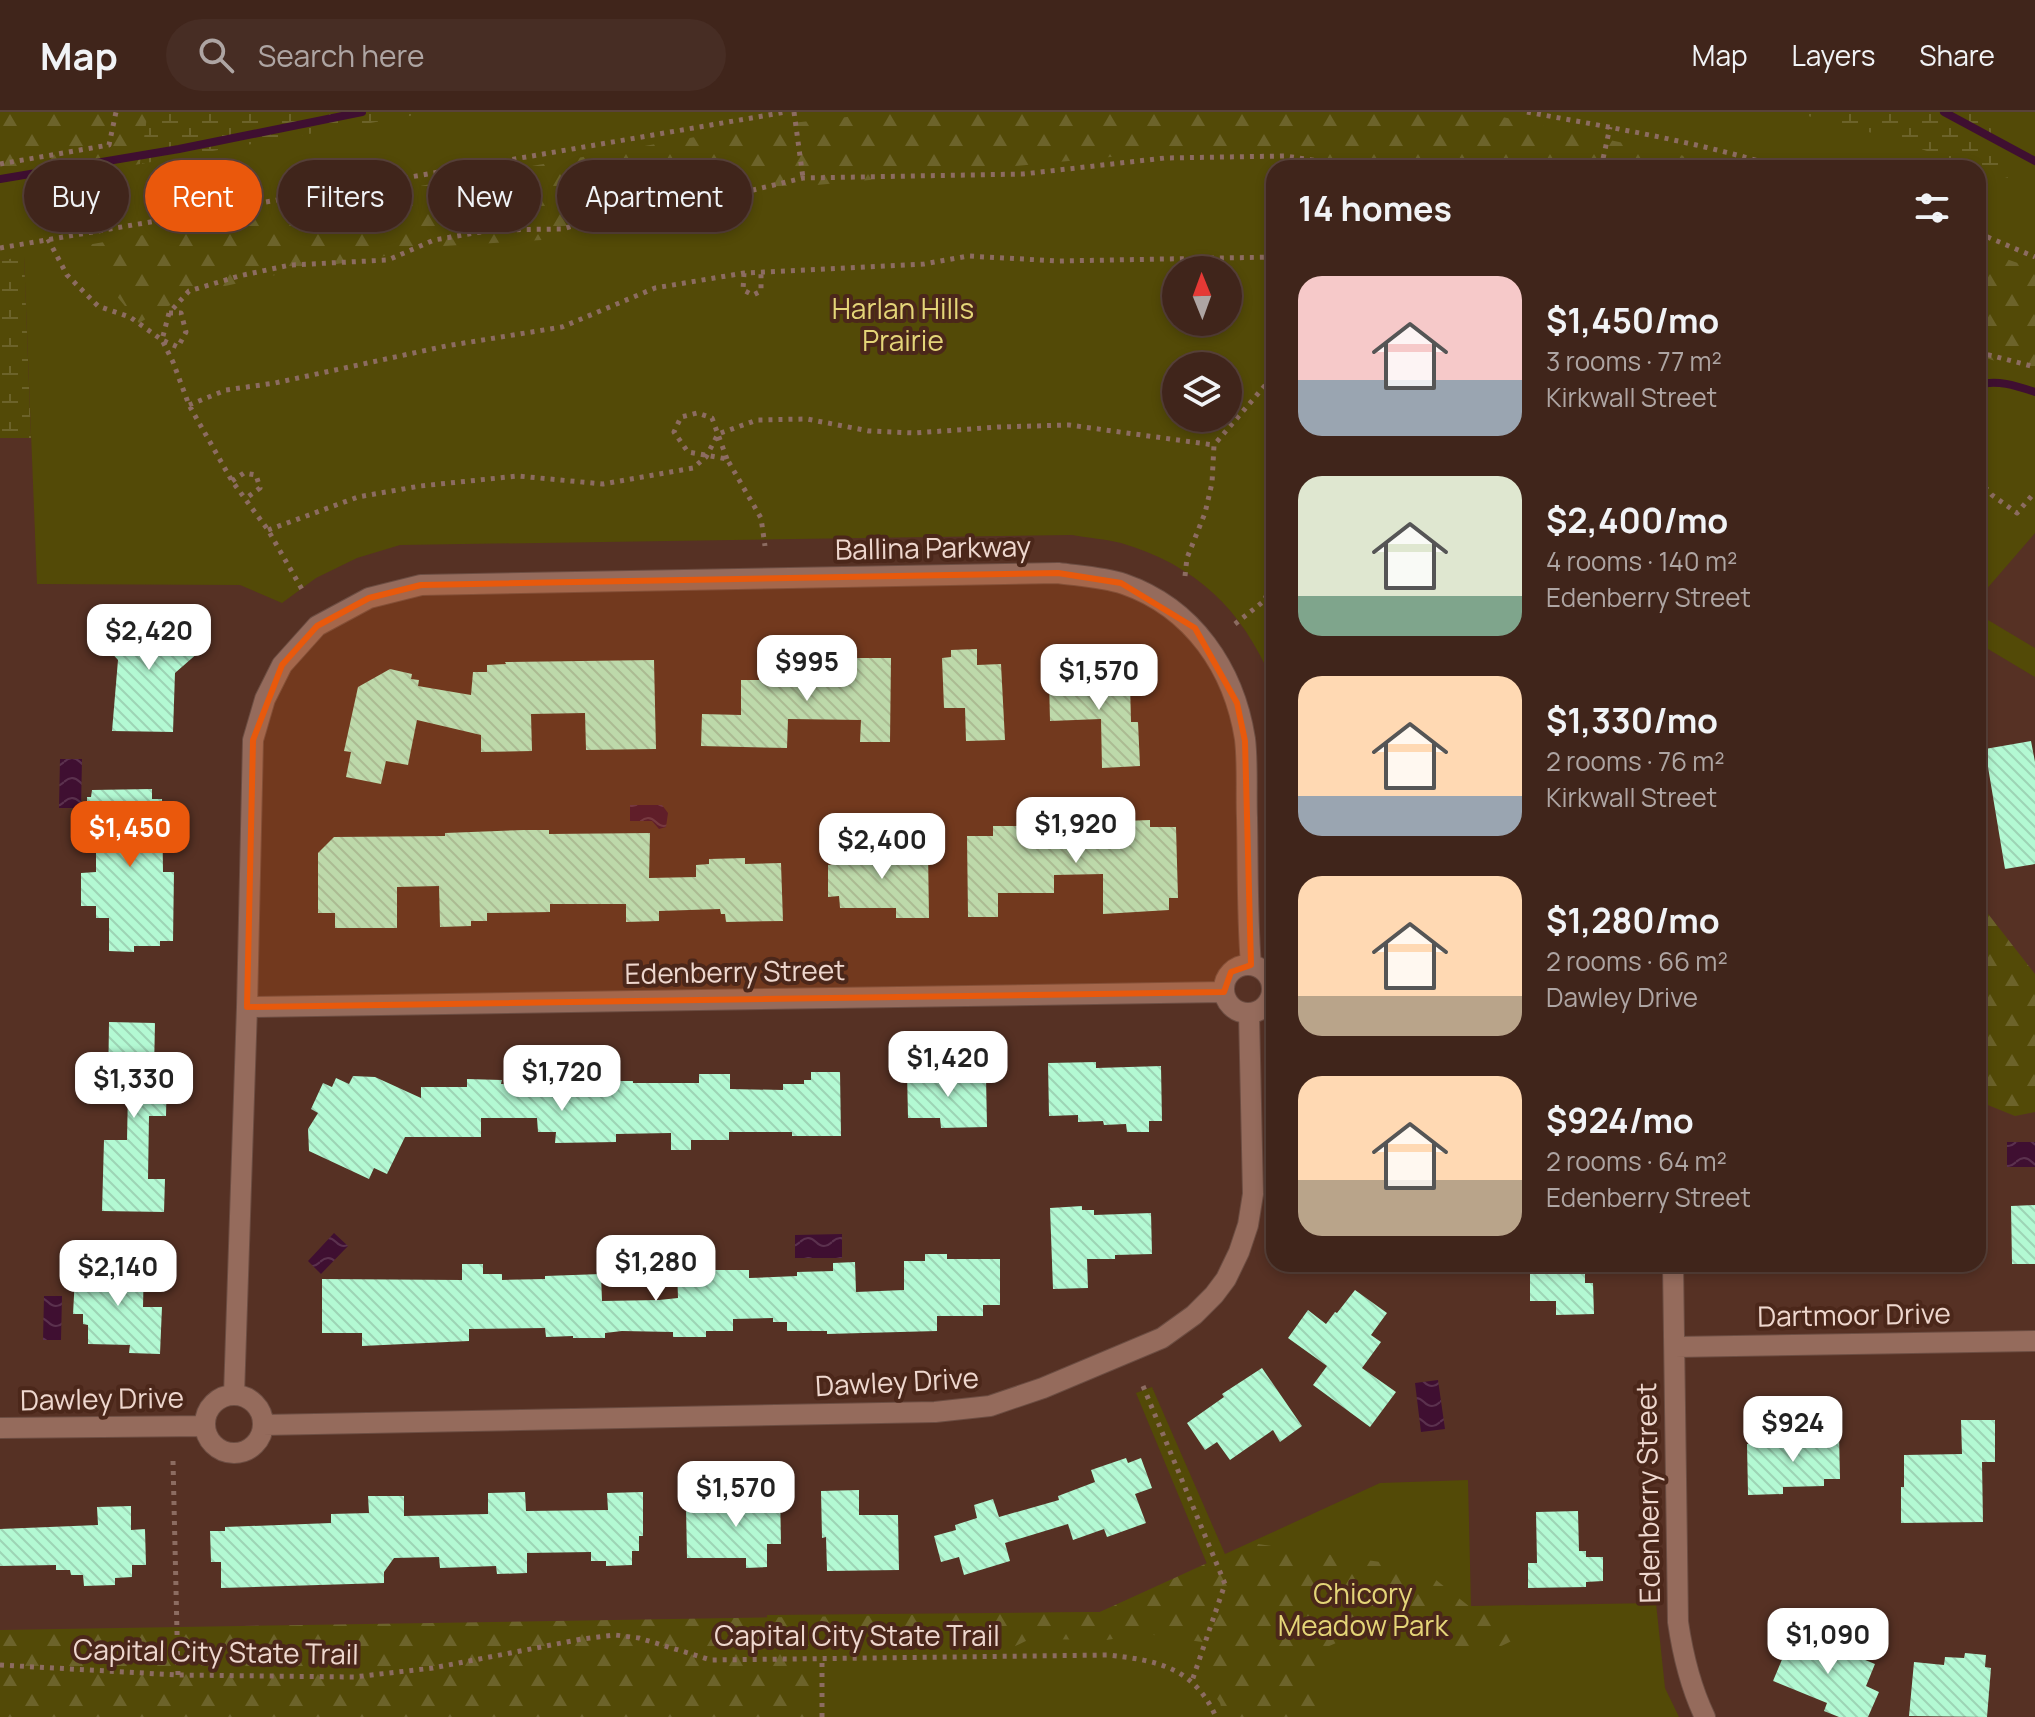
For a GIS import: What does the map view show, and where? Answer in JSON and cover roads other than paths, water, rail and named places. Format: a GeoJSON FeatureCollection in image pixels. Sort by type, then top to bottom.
{"type":"FeatureCollection","features":[{"type":"Feature","properties":{"kind":"street","name":"Ballina Parkway"},"geometry":{"type":"LineString","coordinates":[[234,1395],[253,740],[265,699],[282,665],[317,626],[369,598],[421,585],[1058,573],[1121,583],[1167,606],[1195,628],[1219,660],[1237,703],[1245,741],[1251,965]]}},
{"type":"Feature","properties":{"kind":"street"},"geometry":{"type":"LineString","coordinates":[[1266,973],[1251,965],[1237,968],[1224,985],[1226,999],[1235,1010],[1249,1013],[1263,1009],[1266,1005]]}},
{"type":"Feature","properties":{"kind":"street","name":"Edenberry Street"},"geometry":{"type":"LineString","coordinates":[[247,1007],[1224,992]]}},
{"type":"Feature","properties":{"kind":"street","name":"Dawley Drive"},"geometry":{"type":"LineString","coordinates":[[263,1425],[935,1412],[990,1406],[1043,1388],[1162,1338],[1194,1315],[1226,1279],[1248,1225],[1253,1194],[1249,1013]]}},
{"type":"Feature","properties":{"kind":"street","name":"Edenberry Street"},"geometry":{"type":"LineString","coordinates":[[1673,1272],[1678,1622],[1683,1657],[1693,1692],[1705,1717]]}},
{"type":"Feature","properties":{"kind":"street","name":"Dartmoor Drive"},"geometry":{"type":"LineString","coordinates":[[1675,1347],[2035,1341]]}},
{"type":"Feature","properties":{"kind":"street"},"geometry":{"type":"LineString","coordinates":[[234,1395],[252,1400],[262,1416],[263,1425],[256,1443],[248,1449],[229,1452],[213,1444],[205,1426],[212,1404],[234,1395]]}},
{"type":"Feature","properties":{"kind":"street","name":"Dawley Drive"},"geometry":{"type":"LineString","coordinates":[[0,1428],[205,1426]]}},
{"type":"Feature","properties":{"kind":"water"},"geometry":{"type":"Polygon","coordinates":[[[60,759],[82,759],[81,808],[59,808],[60,759]]]}},
{"type":"Feature","properties":{"kind":"water"},"geometry":{"type":"Polygon","coordinates":[[[630,805],[662,805],[668,813],[666,827],[659,829],[652,821],[630,821],[630,805]]]}},
{"type":"Feature","properties":{"kind":"water"},"geometry":{"type":"Polygon","coordinates":[[[2007,1142],[2035,1142],[2035,1167],[2007,1167],[2007,1142]]]}},
{"type":"Feature","properties":{"kind":"water"},"geometry":{"type":"Polygon","coordinates":[[[334,1233],[348,1246],[321,1274],[308,1261],[334,1233]]]}},
{"type":"Feature","properties":{"kind":"water"},"geometry":{"type":"Polygon","coordinates":[[[842,1234],[842,1258],[795,1258],[795,1235],[842,1234]]]}},
{"type":"Feature","properties":{"kind":"water"},"geometry":{"type":"Polygon","coordinates":[[[44,1296],[62,1296],[61,1340],[43,1340],[44,1296]]]}},
{"type":"Feature","properties":{"kind":"water"},"geometry":{"type":"Polygon","coordinates":[[[1438,1380],[1445,1429],[1421,1432],[1415,1383],[1438,1380]]]}},
{"type":"Feature","properties":{"kind":"waterway"},"geometry":{"type":"LineString","coordinates":[[0,179],[179,149],[362,112]]}},
{"type":"Feature","properties":{"kind":"waterway"},"geometry":{"type":"LineString","coordinates":[[1944,112],[2035,161]]}},
{"type":"Feature","properties":{"kind":"waterway"},"geometry":{"type":"LineString","coordinates":[[1986,383],[2000,383],[2035,392]]}},
{"type":"Feature","properties":{"kind":"park label","name":"Harlan Hills Prairie"},"geometry":{"type":"Point","coordinates":[903,325]}},
{"type":"Feature","properties":{"kind":"park label","name":"Chicory Meadow Park"},"geometry":{"type":"Point","coordinates":[1363,1610]}}]}
